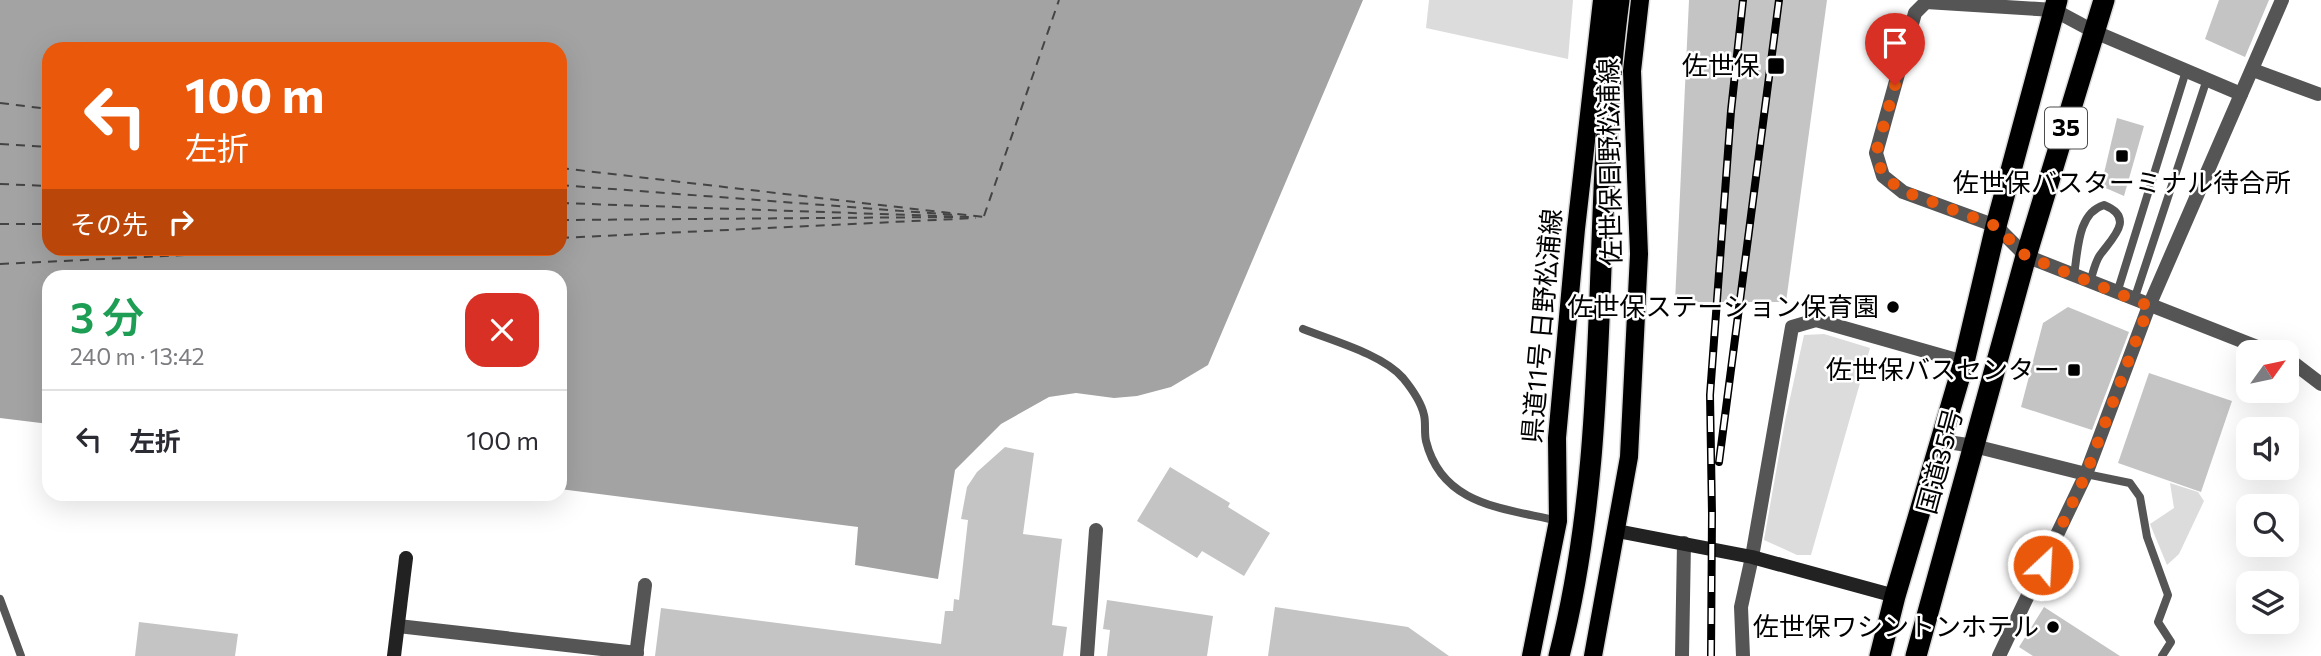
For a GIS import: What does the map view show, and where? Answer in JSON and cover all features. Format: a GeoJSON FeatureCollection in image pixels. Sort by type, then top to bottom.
{"type":"FeatureCollection","features":[{"type":"Feature","properties":{"kind":"highway"},"geometry":{"type":"LineString","coordinates":[[1559,656],[1586,519],[1598,382],[1607,121],[1619,0]]}},
{"type":"Feature","properties":{"kind":"highway","name":"国道35号"},"geometry":{"type":"LineString","coordinates":[[1916,656],[2026,256],[2104,0]]}},
{"type":"Feature","properties":{"kind":"highway","name":"国道35号"},"geometry":{"type":"LineString","coordinates":[[1880,656],[1964,362],[1996,226],[2056,5]]}},
{"type":"Feature","properties":{"kind":"main road","name":"県道11号 日野松浦線"},"geometry":{"type":"LineString","coordinates":[[1531,656],[1558,521],[1557,438],[1576,229],[1602,0]]}},
{"type":"Feature","properties":{"kind":"main road","name":"佐世保日野松浦線"},"geometry":{"type":"LineString","coordinates":[[1593,656],[1629,457],[1639,254],[1632,71],[1640,0]]}},
{"type":"Feature","properties":{"kind":"street"},"geometry":{"type":"LineString","coordinates":[[2000,656],[2086,474],[2149,306],[2282,0]]}},
{"type":"Feature","properties":{"kind":"street"},"geometry":{"type":"LineString","coordinates":[[2238,340],[2026,256],[1996,226],[1903,191],[1883,176],[1876,153],[1915,13],[1926,2],[2056,5],[2095,32],[2241,94]]}},
{"type":"Feature","properties":{"kind":"street"},"geometry":{"type":"LineString","coordinates":[[2253,70],[2319,96]]}},
{"type":"Feature","properties":{"kind":"street"},"geometry":{"type":"LineString","coordinates":[[1743,656],[1741,607],[1792,327],[1816,320],[1964,362]]}},
{"type":"Feature","properties":{"kind":"street"},"geometry":{"type":"LineString","coordinates":[[2300,368],[2321,384]]}},
{"type":"Feature","properties":{"kind":"street"},"geometry":{"type":"LineString","coordinates":[[1941,441],[1974,446],[2086,474]]}},
{"type":"Feature","properties":{"kind":"street"},"geometry":{"type":"LineString","coordinates":[[1087,656],[1096,530]]}},
{"type":"Feature","properties":{"kind":"street"},"geometry":{"type":"LineString","coordinates":[[1617,531],[1752,557],[1895,596]]}},
{"type":"Feature","properties":{"kind":"street"},"geometry":{"type":"LineString","coordinates":[[1682,656],[1684,543]]}},
{"type":"Feature","properties":{"kind":"street"},"geometry":{"type":"LineString","coordinates":[[394,656],[406,558]]}},
{"type":"Feature","properties":{"kind":"street"},"geometry":{"type":"LineString","coordinates":[[398,626],[636,655],[645,585]]}},
{"type":"Feature","properties":{"kind":"lane"},"geometry":{"type":"LineString","coordinates":[[2117,293],[2186,71]]}},
{"type":"Feature","properties":{"kind":"lane"},"geometry":{"type":"LineString","coordinates":[[2134,300],[2207,79]]}},
{"type":"Feature","properties":{"kind":"lane"},"geometry":{"type":"LineString","coordinates":[[2074,275],[2080,235],[2087,216],[2095,208],[2104,205],[2117,214],[2120,223],[2116,236],[2098,257],[2090,282]]}},
{"type":"Feature","properties":{"kind":"lane"},"geometry":{"type":"LineString","coordinates":[[1303,329],[1380,360],[1401,376],[1417,396],[1424,415],[1430,456],[1448,482],[1466,497],[1558,521]]}},
{"type":"Feature","properties":{"kind":"lane"},"geometry":{"type":"LineString","coordinates":[[2086,474],[2130,483],[2140,497],[2147,537],[2168,595],[2158,622],[2171,642],[2162,656]]}},
{"type":"Feature","properties":{"kind":"lane"},"geometry":{"type":"LineString","coordinates":[[0,599],[21,656]]}},
{"type":"Feature","properties":{"kind":"shaded area"},"geometry":{"type":"Polygon","coordinates":[[[0,0],[1363,0],[1208,365],[1171,387],[1137,396],[1114,398],[1076,393],[1049,397],[1001,424],[955,470],[938,579],[855,565],[858,527],[567,490],[567,270],[42,270],[42,423],[0,418],[0,0]]]}},
{"type":"Feature","properties":{"kind":"shaded area"},"geometry":{"type":"Polygon","coordinates":[[[1429,0],[1573,0],[1568,59],[1426,28],[1429,0]]]}},
{"type":"Feature","properties":{"kind":"shaded area"},"geometry":{"type":"Polygon","coordinates":[[[1824,334],[1870,348],[1811,555],[1797,555],[1764,540],[1785,421],[1804,335],[1824,334]]]}},
{"type":"Feature","properties":{"kind":"shaded area"},"geometry":{"type":"Polygon","coordinates":[[[2170,483],[2198,492],[2204,501],[2179,554],[2167,565],[2150,524],[2174,508],[2170,483]]]}},
{"type":"Feature","properties":{"kind":"building","name":"佐世保"},"geometry":{"type":"Polygon","coordinates":[[[1689,0],[1827,0],[1786,302],[1675,302],[1689,0]]]}},
{"type":"Feature","properties":{"kind":"building"},"geometry":{"type":"Polygon","coordinates":[[[2219,0],[2269,0],[2245,57],[2205,39],[2219,0]]]}},
{"type":"Feature","properties":{"kind":"building","name":"佐世保バスターミナル待合所"},"geometry":{"type":"Polygon","coordinates":[[[2117,118],[2144,126],[2124,196],[2101,186],[2117,118]]]}},
{"type":"Feature","properties":{"kind":"building","name":"佐世保バスセンター"},"geometry":{"type":"Polygon","coordinates":[[[2068,307],[2129,332],[2092,430],[2021,407],[2043,323],[2068,307]]]}},
{"type":"Feature","properties":{"kind":"building"},"geometry":{"type":"Polygon","coordinates":[[[2149,373],[2232,401],[2201,492],[2118,463],[2149,373]]]}},
{"type":"Feature","properties":{"kind":"building"},"geometry":{"type":"Polygon","coordinates":[[[1005,447],[1034,453],[1023,534],[1062,539],[1052,625],[1067,627],[1063,656],[655,656],[661,608],[941,644],[945,611],[953,611],[954,599],[959,600],[968,520],[961,519],[967,487],[977,472],[1005,447]]]}},
{"type":"Feature","properties":{"kind":"building"},"geometry":{"type":"Polygon","coordinates":[[[1170,467],[1230,503],[1228,507],[1270,533],[1244,576],[1202,551],[1197,558],[1137,521],[1170,467]]]}},
{"type":"Feature","properties":{"kind":"building"},"geometry":{"type":"Polygon","coordinates":[[[1107,600],[1213,616],[1207,656],[1107,656],[1110,630],[1103,629],[1107,600]]]}},
{"type":"Feature","properties":{"kind":"building"},"geometry":{"type":"Polygon","coordinates":[[[1275,607],[1408,627],[1449,656],[1268,656],[1275,607]]]}},
{"type":"Feature","properties":{"kind":"building","name":"佐世保ワシントンホテル"},"geometry":{"type":"Polygon","coordinates":[[[2044,607],[2120,656],[2033,656],[2019,647],[2044,607]]]}},
{"type":"Feature","properties":{"kind":"building"},"geometry":{"type":"Polygon","coordinates":[[[139,622],[238,634],[235,656],[135,656],[139,622]]]}},
{"type":"Feature","properties":{"kind":"ferry route"},"geometry":{"type":"LineString","coordinates":[[984,216],[1059,0]]}},
{"type":"Feature","properties":{"kind":"ferry route"},"geometry":{"type":"LineString","coordinates":[[0,103],[42,108]]}},
{"type":"Feature","properties":{"kind":"ferry route"},"geometry":{"type":"LineString","coordinates":[[0,144],[42,147]]}},
{"type":"Feature","properties":{"kind":"ferry route"},"geometry":{"type":"LineString","coordinates":[[567,169],[984,217]]}},
{"type":"Feature","properties":{"kind":"ferry route"},"geometry":{"type":"LineString","coordinates":[[0,184],[42,186]]}},
{"type":"Feature","properties":{"kind":"ferry route"},"geometry":{"type":"LineString","coordinates":[[567,186],[955,215]]}},
{"type":"Feature","properties":{"kind":"ferry route"},"geometry":{"type":"LineString","coordinates":[[567,203],[969,217]]}},
{"type":"Feature","properties":{"kind":"ferry route"},"geometry":{"type":"LineString","coordinates":[[567,220],[955,217]]}},
{"type":"Feature","properties":{"kind":"ferry route"},"geometry":{"type":"LineString","coordinates":[[567,238],[976,218]]}},
{"type":"Feature","properties":{"kind":"ferry route"},"geometry":{"type":"LineString","coordinates":[[0,224],[42,224]]}},
{"type":"Feature","properties":{"kind":"ferry route"},"geometry":{"type":"LineString","coordinates":[[0,264],[166,256]]}},
{"type":"Feature","properties":{"kind":"railway"},"geometry":{"type":"LineString","coordinates":[[1711,656],[1710,395],[1731,111],[1743,0]]}},
{"type":"Feature","properties":{"kind":"railway"},"geometry":{"type":"LineString","coordinates":[[1719,462],[1779,0]]}},
{"type":"Feature","properties":{"kind":"place","name":"佐世保"},"geometry":{"type":"Point","coordinates":[1776,66]}},
{"type":"Feature","properties":{"kind":"place","name":"佐世保バスターミナル待合所"},"geometry":{"type":"Point","coordinates":[2122,156]}},
{"type":"Feature","properties":{"kind":"place","name":"佐世保ステーション保育園"},"geometry":{"type":"Point","coordinates":[1893,307]}},
{"type":"Feature","properties":{"kind":"place","name":"佐世保バスセンター"},"geometry":{"type":"Point","coordinates":[2074,370]}},
{"type":"Feature","properties":{"kind":"place","name":"佐世保ワシントンホテル"},"geometry":{"type":"Point","coordinates":[2053,627]}},
{"type":"Feature","properties":{"kind":"route"},"geometry":{"type":"LineString","coordinates":[[1895,85],[1876,153],[1883,176],[1903,191],[1996,226],[2026,256],[2149,306],[2086,474],[2043,565]]}}]}
